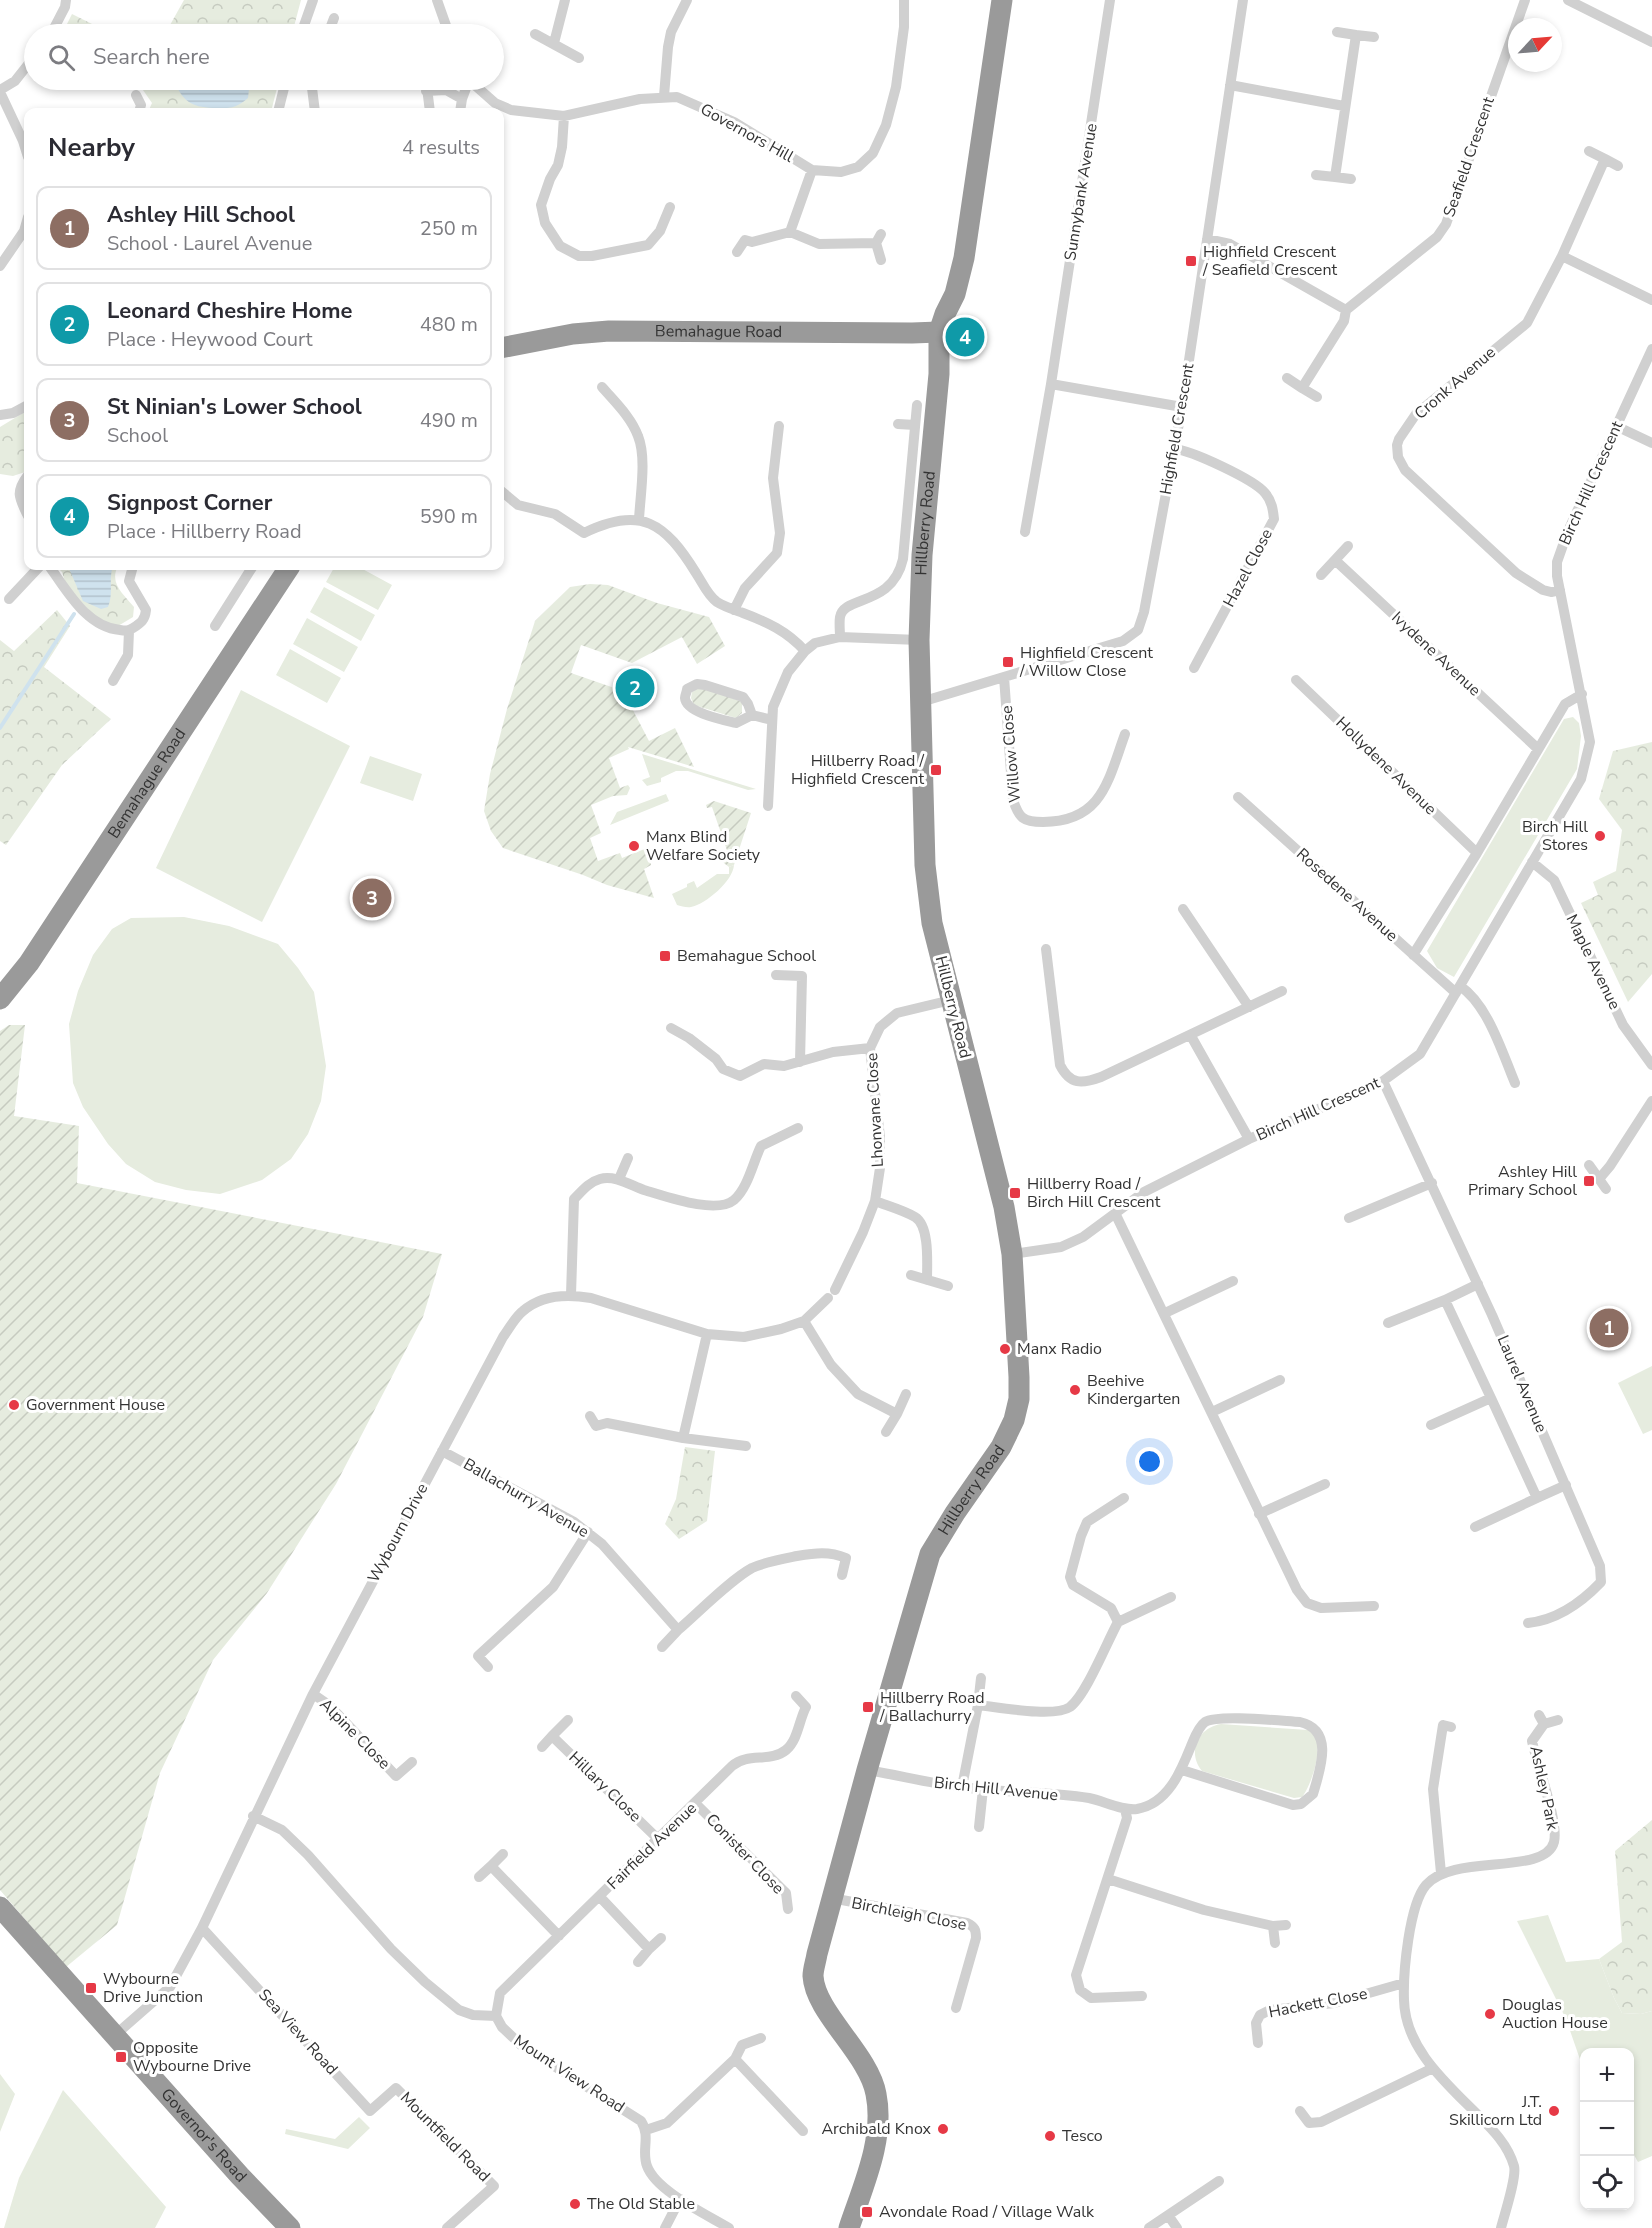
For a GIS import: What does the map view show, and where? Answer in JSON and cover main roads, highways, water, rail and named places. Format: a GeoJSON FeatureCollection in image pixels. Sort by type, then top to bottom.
{"type":"FeatureCollection","features":[{"type":"Feature","properties":{"kind":"highway","name":"Hillberry Road"},"geometry":{"type":"LineString","coordinates":[[849,2228],[877,2132],[877,2095],[868,2071],[819,1997],[813,1977],[817,1954],[867,1770],[930,1554],[955,1512],[1001,1447],[1014,1420],[1019,1400],[1012,1254],[994,1162],[932,923],[925,877],[919,640],[922,555],[939,374],[939,332],[955,294],[962,268],[1002,0]]}},
{"type":"Feature","properties":{"kind":"highway","name":"Bemahague Road"},"geometry":{"type":"LineString","coordinates":[[504,347],[573,334],[609,332],[939,332]]}},
{"type":"Feature","properties":{"kind":"highway","name":"Bemahague Road"},"geometry":{"type":"LineString","coordinates":[[0,999],[29,963],[287,570]]}},
{"type":"Feature","properties":{"kind":"highway","name":"Governor's Road"},"geometry":{"type":"LineString","coordinates":[[0,1907],[240,2176],[290,2228]]}},
{"type":"Feature","properties":{"kind":"water"},"geometry":{"type":"Polygon","coordinates":[[[179,90],[249,90],[248,98],[228,108],[199,106],[188,102],[179,90]]]}},
{"type":"Feature","properties":{"kind":"water"},"geometry":{"type":"Polygon","coordinates":[[[70,570],[112,570],[108,607],[101,609],[83,601],[70,570]]]}},
{"type":"Feature","properties":{"kind":"waterway"},"geometry":{"type":"LineString","coordinates":[[0,728],[74,614]]}},
{"type":"Feature","properties":{"kind":"place","name":"Highfield Crescent / Seafield Crescent"},"geometry":{"type":"Point","coordinates":[1191,261]}},
{"type":"Feature","properties":{"kind":"place","name":"Signpost Corner"},"geometry":{"type":"Point","coordinates":[965,337]}},
{"type":"Feature","properties":{"kind":"place","name":"Highfield Crescent / Willow Close"},"geometry":{"type":"Point","coordinates":[1008,662]}},
{"type":"Feature","properties":{"kind":"place","name":"Leonard Cheshire Home"},"geometry":{"type":"Point","coordinates":[635,688]}},
{"type":"Feature","properties":{"kind":"place","name":"Hillberry Road / Highfield Crescent"},"geometry":{"type":"Point","coordinates":[936,770]}},
{"type":"Feature","properties":{"kind":"place","name":"Birch Hill Stores"},"geometry":{"type":"Point","coordinates":[1600,836]}},
{"type":"Feature","properties":{"kind":"place","name":"Manx Blind Welfare Society"},"geometry":{"type":"Point","coordinates":[634,846]}},
{"type":"Feature","properties":{"kind":"place","name":"St Ninian's Lower School"},"geometry":{"type":"Point","coordinates":[372,898]}},
{"type":"Feature","properties":{"kind":"place","name":"Bemahague School"},"geometry":{"type":"Point","coordinates":[665,956]}},
{"type":"Feature","properties":{"kind":"place","name":"Ashley Hill Primary School"},"geometry":{"type":"Point","coordinates":[1589,1181]}},
{"type":"Feature","properties":{"kind":"place","name":"Hillberry Road / Birch Hill Crescent"},"geometry":{"type":"Point","coordinates":[1015,1193]}},
{"type":"Feature","properties":{"kind":"place","name":"Ashley Hill School"},"geometry":{"type":"Point","coordinates":[1609,1328]}},
{"type":"Feature","properties":{"kind":"place","name":"Manx Radio"},"geometry":{"type":"Point","coordinates":[1005,1349]}},
{"type":"Feature","properties":{"kind":"place","name":"Beehive Kindergarten"},"geometry":{"type":"Point","coordinates":[1075,1390]}},
{"type":"Feature","properties":{"kind":"place","name":"Government House"},"geometry":{"type":"Point","coordinates":[14,1405]}},
{"type":"Feature","properties":{"kind":"place","name":"Hillberry Road / Ballachurry"},"geometry":{"type":"Point","coordinates":[868,1707]}},
{"type":"Feature","properties":{"kind":"place","name":"Wybourne Drive Junction"},"geometry":{"type":"Point","coordinates":[91,1988]}},
{"type":"Feature","properties":{"kind":"place","name":"Douglas Auction House"},"geometry":{"type":"Point","coordinates":[1490,2014]}},
{"type":"Feature","properties":{"kind":"place","name":"Opposite Wybourne Drive"},"geometry":{"type":"Point","coordinates":[121,2057]}},
{"type":"Feature","properties":{"kind":"place","name":"J.T. Skillicorn Ltd"},"geometry":{"type":"Point","coordinates":[1554,2111]}},
{"type":"Feature","properties":{"kind":"place","name":"Archibald Knox"},"geometry":{"type":"Point","coordinates":[943,2129]}},
{"type":"Feature","properties":{"kind":"place","name":"Tesco"},"geometry":{"type":"Point","coordinates":[1050,2136]}},
{"type":"Feature","properties":{"kind":"place","name":"The Old Stable"},"geometry":{"type":"Point","coordinates":[575,2204]}},
{"type":"Feature","properties":{"kind":"place","name":"Avondale Road / Village Walk"},"geometry":{"type":"Point","coordinates":[867,2212]}}]}
